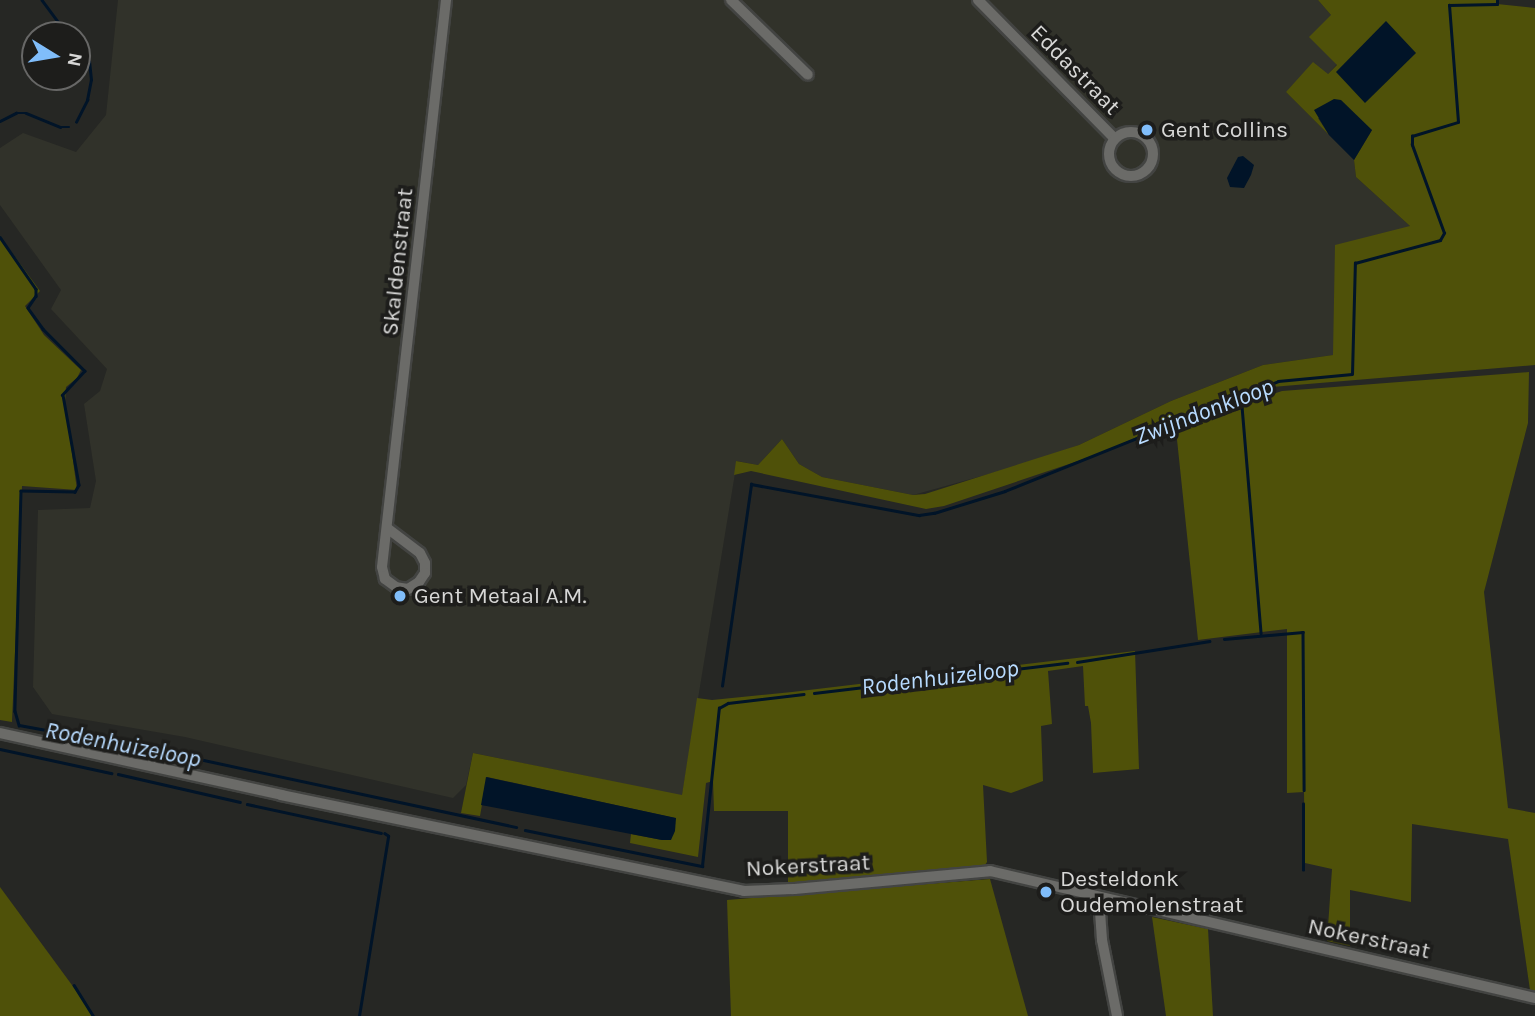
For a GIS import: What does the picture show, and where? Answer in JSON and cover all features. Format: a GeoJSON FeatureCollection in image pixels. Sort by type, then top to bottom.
{"type":"FeatureCollection","features":[{"type":"Feature","properties":{"kind":"street","name":"Skaldenstraat"},"geometry":{"type":"LineString","coordinates":[[387,528],[419,553],[425,563],[425,573],[419,582],[408,589],[396,587],[385,579],[382,567],[446,0]]}},
{"type":"Feature","properties":{"kind":"street"},"geometry":{"type":"LineString","coordinates":[[732,0],[808,75]]}},
{"type":"Feature","properties":{"kind":"street","name":"Eddastraat"},"geometry":{"type":"LineString","coordinates":[[978,0],[1114,138]]}},
{"type":"Feature","properties":{"kind":"street","name":"Eddastraat"},"geometry":{"type":"LineString","coordinates":[[1127,132],[1140,133],[1152,145],[1153,159],[1147,169],[1135,176],[1117,170],[1110,157],[1114,138],[1127,132]]}},
{"type":"Feature","properties":{"kind":"street","name":"Nokerstraat"},"geometry":{"type":"LineString","coordinates":[[0,733],[295,798],[744,891],[990,871],[1535,998]]}},
{"type":"Feature","properties":{"kind":"street"},"geometry":{"type":"LineString","coordinates":[[1100,897],[1102,940],[1117,1016]]}},
{"type":"Feature","properties":{"kind":"shaded area"},"geometry":{"type":"Polygon","coordinates":[[[118,0],[1318,0],[1331,15],[1337,64],[1328,74],[1286,92],[1354,160],[1356,177],[1410,226],[1333,355],[1263,365],[1171,401],[1079,445],[1032,462],[913,495],[822,477],[799,464],[782,439],[758,465],[737,461],[682,796],[473,753],[466,785],[453,798],[185,737],[52,714],[33,687],[38,510],[90,508],[96,481],[84,404],[100,391],[107,369],[51,309],[61,290],[0,205],[0,148],[23,133],[76,152],[106,115],[118,0]]]}},
{"type":"Feature","properties":{"kind":"shaded area"},"geometry":{"type":"Polygon","coordinates":[[[1318,0],[1497,0],[1497,4],[1535,8],[1535,365],[1272,387],[1177,419],[1099,454],[944,506],[926,509],[751,471],[734,475],[736,461],[758,465],[782,439],[799,464],[822,477],[913,495],[925,494],[1079,445],[1171,401],[1263,365],[1333,355],[1335,245],[1410,226],[1356,177],[1354,160],[1372,130],[1318,118],[1329,135],[1286,92],[1313,62],[1328,74],[1337,65],[1309,37],[1331,15],[1318,0]]]}},
{"type":"Feature","properties":{"kind":"shaded area"},"geometry":{"type":"Polygon","coordinates":[[[0,236],[40,291],[25,306],[44,335],[81,370],[77,378],[66,387],[65,402],[77,490],[22,486],[12,722],[0,720],[0,236]]]}},
{"type":"Feature","properties":{"kind":"shaded area"},"geometry":{"type":"Polygon","coordinates":[[[1529,372],[1528,423],[1484,592],[1508,808],[1535,813],[1535,991],[1530,990],[1508,839],[1412,824],[1411,902],[1350,890],[1350,946],[1327,941],[1332,869],[1305,863],[1304,792],[1287,793],[1287,629],[1198,640],[1176,430],[1209,415],[1282,391],[1529,372]]]}},
{"type":"Feature","properties":{"kind":"shaded area"},"geometry":{"type":"Polygon","coordinates":[[[1135,651],[1139,769],[1093,773],[1091,723],[1088,706],[1085,706],[1083,666],[1048,671],[1052,724],[1041,726],[1043,781],[1011,793],[983,785],[987,862],[983,868],[788,885],[788,811],[714,811],[713,781],[706,783],[698,857],[630,843],[631,834],[662,840],[675,818],[487,777],[480,816],[461,813],[473,753],[682,795],[697,698],[712,700],[792,692],[1135,651]]]}},
{"type":"Feature","properties":{"kind":"shaded area"},"geometry":{"type":"Polygon","coordinates":[[[990,879],[1028,1016],[731,1016],[727,900],[990,879]]]}},
{"type":"Feature","properties":{"kind":"shaded area"},"geometry":{"type":"Polygon","coordinates":[[[0,887],[80,996],[92,1016],[0,1016],[0,887]]]}},
{"type":"Feature","properties":{"kind":"shaded area"},"geometry":{"type":"Polygon","coordinates":[[[1152,917],[1208,929],[1213,1016],[1166,1016],[1152,917]]]}},
{"type":"Feature","properties":{"kind":"water"},"geometry":{"type":"Polygon","coordinates":[[[1386,21],[1416,53],[1365,103],[1336,72],[1386,21]]]}},
{"type":"Feature","properties":{"kind":"water"},"geometry":{"type":"Polygon","coordinates":[[[1334,99],[1341,100],[1372,130],[1354,160],[1329,135],[1314,110],[1334,99]]]}},
{"type":"Feature","properties":{"kind":"water"},"geometry":{"type":"Polygon","coordinates":[[[1243,156],[1254,165],[1251,175],[1244,188],[1230,187],[1227,178],[1238,157],[1243,156]]]}},
{"type":"Feature","properties":{"kind":"water"},"geometry":{"type":"Polygon","coordinates":[[[486,777],[676,818],[675,831],[671,840],[662,840],[481,805],[486,777]]]}},
{"type":"Feature","properties":{"kind":"waterway","name":"Rodenhuizeloop"},"geometry":{"type":"LineString","coordinates":[[42,0],[58,21]]}},
{"type":"Feature","properties":{"kind":"waterway","name":"Zwijndonkloop"},"geometry":{"type":"LineString","coordinates":[[722,686],[751,484],[919,515],[934,513],[1005,491],[1278,381],[1352,374],[1355,263],[1440,240],[1444,233],[1412,145],[1412,136],[1458,122],[1449,5],[1497,4],[1497,0]]}},
{"type":"Feature","properties":{"kind":"waterway","name":"Rodenhuizeloop"},"geometry":{"type":"LineString","coordinates":[[76,122],[89,91]]}},
{"type":"Feature","properties":{"kind":"waterway","name":"Rodenhuizeloop"},"geometry":{"type":"LineString","coordinates":[[0,121],[16,113],[26,113],[60,127],[69,127]]}},
{"type":"Feature","properties":{"kind":"waterway","name":"Rodenhuizeloop"},"geometry":{"type":"LineString","coordinates":[[0,237],[36,289],[36,296],[28,308],[43,329],[85,371],[63,395],[79,485],[75,492],[21,491],[15,711],[19,725],[171,753],[516,827]]}},
{"type":"Feature","properties":{"kind":"waterway"},"geometry":{"type":"LineString","coordinates":[[1242,406],[1261,633]]}},
{"type":"Feature","properties":{"kind":"waterway","name":"Rodenhuizeloop"},"geometry":{"type":"LineString","coordinates":[[1224,639],[1303,632],[1304,790]]}},
{"type":"Feature","properties":{"kind":"waterway","name":"Rodenhuizeloop"},"geometry":{"type":"LineString","coordinates":[[1077,662],[1209,641]]}},
{"type":"Feature","properties":{"kind":"waterway","name":"Rodenhuizeloop"},"geometry":{"type":"LineString","coordinates":[[814,693],[1067,663]]}},
{"type":"Feature","properties":{"kind":"waterway","name":"Rodenhuizeloop"},"geometry":{"type":"LineString","coordinates":[[525,830],[702,866],[719,708],[728,703],[803,694]]}},
{"type":"Feature","properties":{"kind":"waterway"},"geometry":{"type":"LineString","coordinates":[[0,749],[111,773]]}},
{"type":"Feature","properties":{"kind":"waterway"},"geometry":{"type":"LineString","coordinates":[[118,774],[240,802]]}},
{"type":"Feature","properties":{"kind":"waterway"},"geometry":{"type":"LineString","coordinates":[[247,804],[381,833]]}},
{"type":"Feature","properties":{"kind":"waterway","name":"Rodenhuizeloop"},"geometry":{"type":"LineString","coordinates":[[1303,804],[1303,870]]}},
{"type":"Feature","properties":{"kind":"waterway"},"geometry":{"type":"LineString","coordinates":[[359,1016],[388,836],[385,834]]}},
{"type":"Feature","properties":{"kind":"waterway"},"geometry":{"type":"LineString","coordinates":[[74,985],[93,1016]]}},
{"type":"Feature","properties":{"kind":"place","name":"Gent Collins"},"geometry":{"type":"Point","coordinates":[1147,130]}},
{"type":"Feature","properties":{"kind":"place","name":"Gent Metaal A.M."},"geometry":{"type":"Point","coordinates":[400,596]}},
{"type":"Feature","properties":{"kind":"place","name":"Desteldonk Oudemolenstraat"},"geometry":{"type":"Point","coordinates":[1046,892]}}]}
